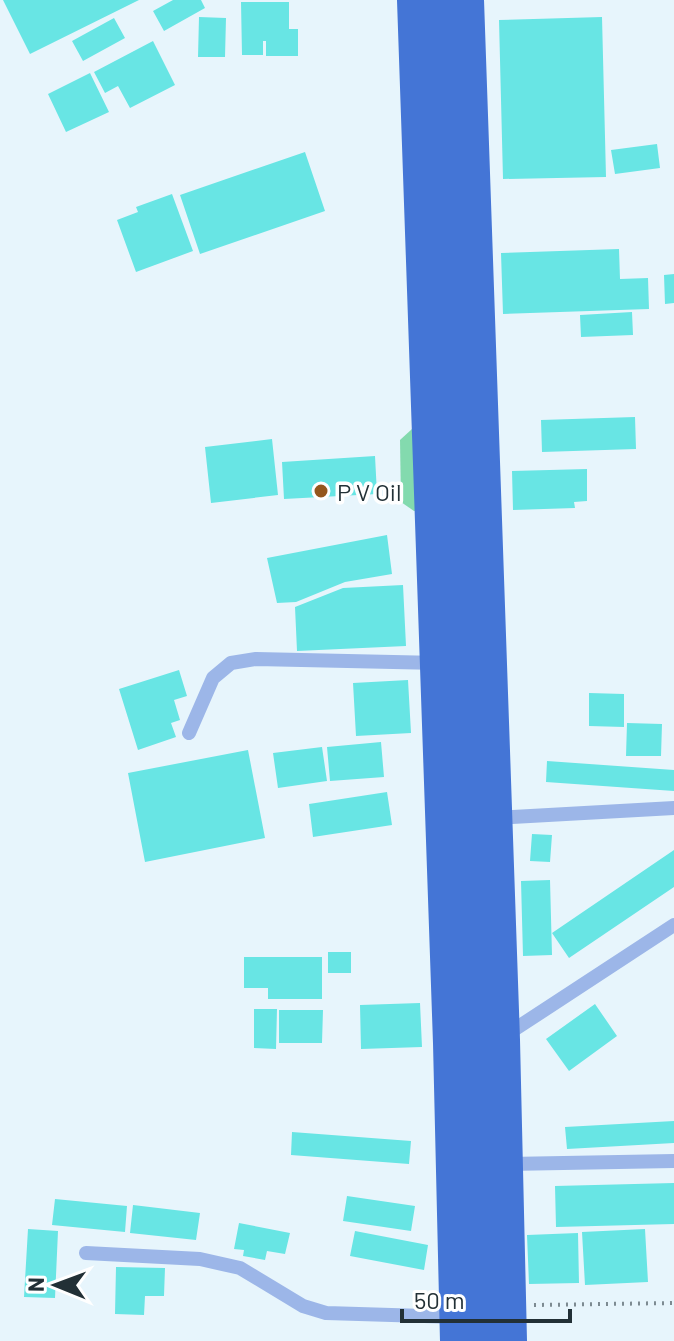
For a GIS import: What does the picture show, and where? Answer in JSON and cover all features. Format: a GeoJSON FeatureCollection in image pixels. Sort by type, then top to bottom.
{"type":"FeatureCollection","features":[{"type":"Feature","properties":{"kind":"highway"},"geometry":{"type":"LineString","coordinates":[[419,0],[442,663],[477,1042],[501,1164],[504,1323]]}},
{"type":"Feature","properties":{"kind":"highway"},"geometry":{"type":"LineString","coordinates":[[462,0],[490,819],[462,1329]]}},
{"type":"Feature","properties":{"kind":"lane"},"geometry":{"type":"LineString","coordinates":[[189,733],[213,678],[231,663],[256,659],[442,663]]}},
{"type":"Feature","properties":{"kind":"lane"},"geometry":{"type":"LineString","coordinates":[[490,819],[674,808]]}},
{"type":"Feature","properties":{"kind":"lane"},"geometry":{"type":"LineString","coordinates":[[477,1042],[674,925]]}},
{"type":"Feature","properties":{"kind":"lane"},"geometry":{"type":"LineString","coordinates":[[501,1164],[674,1161]]}},
{"type":"Feature","properties":{"kind":"lane"},"geometry":{"type":"LineString","coordinates":[[86,1253],[200,1259],[240,1268],[303,1306],[326,1313],[462,1329]]}},
{"type":"Feature","properties":{"kind":"path"},"geometry":{"type":"LineString","coordinates":[[504,1323],[674,1303]]}},
{"type":"Feature","properties":{"kind":"green space"},"geometry":{"type":"Polygon","coordinates":[[[412,429],[429,510],[414,511],[401,502],[400,440],[412,429]]]}},
{"type":"Feature","properties":{"kind":"building"},"geometry":{"type":"Polygon","coordinates":[[[3,0],[139,0],[30,54],[3,0]]]}},
{"type":"Feature","properties":{"kind":"building"},"geometry":{"type":"Polygon","coordinates":[[[173,0],[201,0],[205,8],[164,31],[153,11],[173,0]]]}},
{"type":"Feature","properties":{"kind":"building"},"geometry":{"type":"Polygon","coordinates":[[[241,2],[289,2],[289,29],[298,29],[298,56],[266,56],[266,41],[263,41],[263,55],[242,55],[241,2]]]}},
{"type":"Feature","properties":{"kind":"building"},"geometry":{"type":"Polygon","coordinates":[[[199,17],[226,18],[225,57],[198,57],[199,17]]]}},
{"type":"Feature","properties":{"kind":"building"},"geometry":{"type":"Polygon","coordinates":[[[602,17],[606,177],[503,179],[499,20],[602,17]]]}},
{"type":"Feature","properties":{"kind":"building"},"geometry":{"type":"Polygon","coordinates":[[[114,18],[125,38],[83,61],[72,41],[114,18]]]}},
{"type":"Feature","properties":{"kind":"building"},"geometry":{"type":"Polygon","coordinates":[[[153,41],[175,85],[130,108],[118,86],[105,93],[94,72],[153,41]]]}},
{"type":"Feature","properties":{"kind":"building"},"geometry":{"type":"Polygon","coordinates":[[[90,73],[109,112],[66,132],[48,94],[90,73]]]}},
{"type":"Feature","properties":{"kind":"building"},"geometry":{"type":"Polygon","coordinates":[[[657,144],[660,168],[615,174],[611,150],[657,144]]]}},
{"type":"Feature","properties":{"kind":"building"},"geometry":{"type":"Polygon","coordinates":[[[305,152],[325,211],[200,254],[180,195],[305,152]]]}},
{"type":"Feature","properties":{"kind":"building"},"geometry":{"type":"Polygon","coordinates":[[[172,194],[193,251],[136,272],[117,220],[138,212],[136,207],[172,194]]]}},
{"type":"Feature","properties":{"kind":"building"},"geometry":{"type":"Polygon","coordinates":[[[619,249],[620,279],[648,278],[649,309],[503,314],[501,253],[619,249]]]}},
{"type":"Feature","properties":{"kind":"building"},"geometry":{"type":"Polygon","coordinates":[[[674,274],[674,303],[665,304],[664,275],[674,274]]]}},
{"type":"Feature","properties":{"kind":"building"},"geometry":{"type":"Polygon","coordinates":[[[632,312],[633,335],[581,337],[580,315],[632,312]]]}},
{"type":"Feature","properties":{"kind":"building"},"geometry":{"type":"Polygon","coordinates":[[[635,417],[636,449],[542,452],[541,420],[635,417]]]}},
{"type":"Feature","properties":{"kind":"building"},"geometry":{"type":"Polygon","coordinates":[[[272,439],[278,495],[211,503],[205,447],[272,439]]]}},
{"type":"Feature","properties":{"kind":"building"},"geometry":{"type":"Polygon","coordinates":[[[375,456],[377,494],[284,499],[282,462],[375,456]]]}},
{"type":"Feature","properties":{"kind":"building"},"geometry":{"type":"Polygon","coordinates":[[[587,469],[587,501],[574,502],[575,508],[513,510],[512,471],[587,469]]]}},
{"type":"Feature","properties":{"kind":"building"},"geometry":{"type":"Polygon","coordinates":[[[387,535],[392,574],[345,582],[296,602],[277,603],[267,558],[387,535]]]}},
{"type":"Feature","properties":{"kind":"building"},"geometry":{"type":"Polygon","coordinates":[[[403,585],[406,646],[297,651],[295,607],[343,588],[403,585]]]}},
{"type":"Feature","properties":{"kind":"building"},"geometry":{"type":"Polygon","coordinates":[[[179,670],[187,696],[174,700],[180,720],[171,723],[176,737],[138,750],[119,689],[179,670]]]}},
{"type":"Feature","properties":{"kind":"building"},"geometry":{"type":"Polygon","coordinates":[[[408,680],[411,733],[356,736],[353,683],[408,680]]]}},
{"type":"Feature","properties":{"kind":"building"},"geometry":{"type":"Polygon","coordinates":[[[589,693],[624,694],[624,727],[589,726],[589,693]]]}},
{"type":"Feature","properties":{"kind":"building"},"geometry":{"type":"Polygon","coordinates":[[[627,723],[662,724],[661,756],[626,756],[627,723]]]}},
{"type":"Feature","properties":{"kind":"building"},"geometry":{"type":"Polygon","coordinates":[[[381,742],[384,777],[330,781],[327,747],[381,742]]]}},
{"type":"Feature","properties":{"kind":"building"},"geometry":{"type":"Polygon","coordinates":[[[322,747],[327,781],[278,788],[273,753],[322,747]]]}},
{"type":"Feature","properties":{"kind":"building"},"geometry":{"type":"Polygon","coordinates":[[[248,750],[265,838],[145,862],[128,773],[248,750]]]}},
{"type":"Feature","properties":{"kind":"building"},"geometry":{"type":"Polygon","coordinates":[[[547,761],[674,770],[674,791],[546,782],[547,761]]]}},
{"type":"Feature","properties":{"kind":"building"},"geometry":{"type":"Polygon","coordinates":[[[387,792],[392,825],[313,837],[309,804],[387,792]]]}},
{"type":"Feature","properties":{"kind":"building"},"geometry":{"type":"Polygon","coordinates":[[[532,834],[552,835],[550,862],[530,861],[532,834]]]}},
{"type":"Feature","properties":{"kind":"building"},"geometry":{"type":"Polygon","coordinates":[[[674,850],[674,887],[569,958],[552,933],[674,850]]]}},
{"type":"Feature","properties":{"kind":"building"},"geometry":{"type":"Polygon","coordinates":[[[550,880],[552,955],[523,956],[521,881],[550,880]]]}},
{"type":"Feature","properties":{"kind":"building"},"geometry":{"type":"Polygon","coordinates":[[[328,952],[351,952],[351,973],[328,973],[328,952]]]}},
{"type":"Feature","properties":{"kind":"building"},"geometry":{"type":"Polygon","coordinates":[[[244,957],[322,957],[322,999],[268,999],[268,988],[244,988],[244,957]]]}},
{"type":"Feature","properties":{"kind":"building"},"geometry":{"type":"Polygon","coordinates":[[[420,1003],[422,1047],[361,1049],[360,1005],[420,1003]]]}},
{"type":"Feature","properties":{"kind":"building"},"geometry":{"type":"Polygon","coordinates":[[[595,1004],[617,1036],[569,1071],[546,1039],[595,1004]]]}},
{"type":"Feature","properties":{"kind":"building"},"geometry":{"type":"Polygon","coordinates":[[[254,1009],[277,1009],[276,1049],[254,1048],[254,1009]]]}},
{"type":"Feature","properties":{"kind":"building"},"geometry":{"type":"Polygon","coordinates":[[[279,1010],[323,1010],[322,1043],[279,1043],[279,1010]]]}},
{"type":"Feature","properties":{"kind":"building"},"geometry":{"type":"Polygon","coordinates":[[[674,1121],[674,1143],[567,1149],[565,1127],[674,1121]]]}},
{"type":"Feature","properties":{"kind":"building"},"geometry":{"type":"Polygon","coordinates":[[[292,1132],[411,1141],[409,1164],[291,1155],[292,1132]]]}},
{"type":"Feature","properties":{"kind":"building"},"geometry":{"type":"Polygon","coordinates":[[[674,1183],[674,1224],[556,1227],[555,1186],[674,1183]]]}},
{"type":"Feature","properties":{"kind":"building"},"geometry":{"type":"Polygon","coordinates":[[[347,1196],[415,1206],[411,1231],[343,1221],[347,1196]]]}},
{"type":"Feature","properties":{"kind":"building"},"geometry":{"type":"Polygon","coordinates":[[[55,1199],[127,1206],[125,1232],[52,1225],[55,1199]]]}},
{"type":"Feature","properties":{"kind":"building"},"geometry":{"type":"Polygon","coordinates":[[[133,1205],[200,1213],[196,1240],[130,1233],[133,1205]]]}},
{"type":"Feature","properties":{"kind":"building"},"geometry":{"type":"Polygon","coordinates":[[[239,1223],[290,1233],[285,1254],[267,1251],[265,1260],[243,1256],[244,1250],[234,1249],[239,1223]]]}},
{"type":"Feature","properties":{"kind":"building"},"geometry":{"type":"Polygon","coordinates":[[[28,1229],[58,1231],[55,1298],[24,1297],[28,1229]]]}},
{"type":"Feature","properties":{"kind":"building"},"geometry":{"type":"Polygon","coordinates":[[[645,1229],[648,1282],[585,1285],[582,1232],[645,1229]]]}},
{"type":"Feature","properties":{"kind":"building"},"geometry":{"type":"Polygon","coordinates":[[[355,1231],[428,1245],[424,1270],[350,1256],[355,1231]]]}},
{"type":"Feature","properties":{"kind":"building"},"geometry":{"type":"Polygon","coordinates":[[[578,1233],[579,1283],[529,1284],[527,1235],[578,1233]]]}},
{"type":"Feature","properties":{"kind":"building"},"geometry":{"type":"Polygon","coordinates":[[[116,1267],[165,1268],[164,1296],[145,1296],[144,1315],[115,1314],[116,1267]]]}},
{"type":"Feature","properties":{"kind":"place","name":"P V Oil"},"geometry":{"type":"Point","coordinates":[321,491]}}]}
